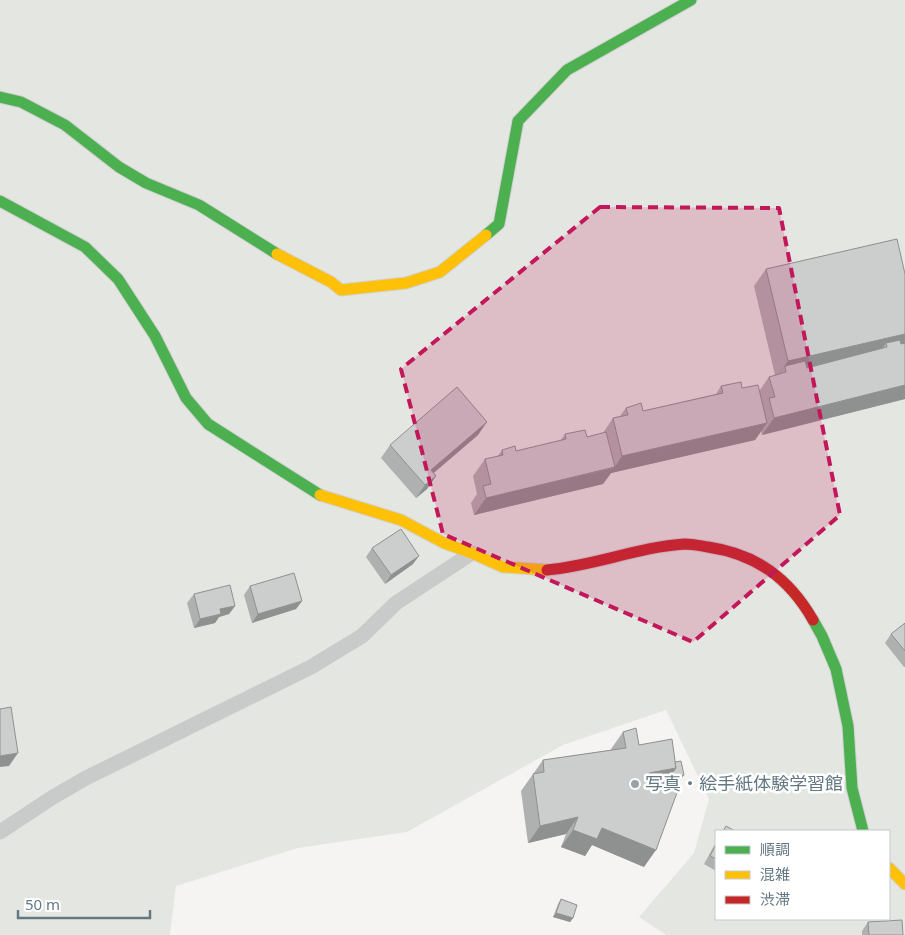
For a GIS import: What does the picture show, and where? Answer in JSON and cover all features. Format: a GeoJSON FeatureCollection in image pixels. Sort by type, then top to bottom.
{"type":"FeatureCollection","features":[{"type":"Feature","properties":{"kind":"street"},"geometry":{"type":"LineString","coordinates":[[0,97],[21,102],[65,125],[119,167],[146,183],[199,205],[289,261],[331,282],[341,290],[406,283],[440,272],[500,224],[518,122],[567,70],[691,0]]}},
{"type":"Feature","properties":{"kind":"street"},"geometry":{"type":"LineString","coordinates":[[0,201],[84,247],[118,279],[155,336],[186,398],[208,424],[316,494],[401,520],[444,543],[502,567],[540,571],[571,568],[645,550],[688,544],[728,550],[762,564],[779,576],[802,601],[822,636],[836,669],[848,726],[852,788],[863,830]]}},
{"type":"Feature","properties":{"kind":"street"},"geometry":{"type":"LineString","coordinates":[[0,832],[86,778],[311,667],[362,636],[396,603],[472,553]]}},
{"type":"Feature","properties":{"kind":"street"},"geometry":{"type":"LineString","coordinates":[[890,869],[905,884]]}},
{"type":"Feature","properties":{"kind":"highlighted area"},"geometry":{"type":"Polygon","coordinates":[[[600,207],[779,208],[840,515],[693,642],[443,534],[401,369],[600,207]]]}},
{"type":"Feature","properties":{"kind":"shaded area"},"geometry":{"type":"Polygon","coordinates":[[[0,0],[905,0],[905,935],[666,935],[639,917],[694,853],[709,799],[666,710],[563,745],[407,832],[298,848],[176,886],[170,935],[0,935],[0,0]]]}},
{"type":"Feature","properties":{"kind":"building"},"geometry":{"type":"Polygon","coordinates":[[[897,239],[905,274],[905,334],[788,361],[766,269],[897,239]]]}},
{"type":"Feature","properties":{"kind":"building"},"geometry":{"type":"Polygon","coordinates":[[[900,340],[901,344],[905,343],[905,385],[774,418],[769,398],[775,397],[769,377],[786,372],[785,366],[805,361],[807,368],[887,347],[886,343],[900,340]]]}},
{"type":"Feature","properties":{"kind":"building"},"geometry":{"type":"Polygon","coordinates":[[[741,382],[742,388],[758,385],[767,423],[622,456],[613,418],[628,415],[626,408],[641,403],[643,411],[723,393],[721,386],[741,382]]]}},
{"type":"Feature","properties":{"kind":"building"},"geometry":{"type":"Polygon","coordinates":[[[457,387],[487,422],[431,470],[436,476],[425,485],[390,445],[457,387]]]}},
{"type":"Feature","properties":{"kind":"building"},"geometry":{"type":"Polygon","coordinates":[[[585,430],[587,437],[606,432],[615,467],[486,498],[483,486],[491,484],[485,459],[503,455],[502,450],[515,446],[516,451],[566,439],[565,434],[585,430]]]}},
{"type":"Feature","properties":{"kind":"building"},"geometry":{"type":"Polygon","coordinates":[[[401,529],[419,556],[391,575],[372,548],[401,529]]]}},
{"type":"Feature","properties":{"kind":"building"},"geometry":{"type":"Polygon","coordinates":[[[294,573],[302,601],[258,614],[250,586],[294,573]]]}},
{"type":"Feature","properties":{"kind":"building"},"geometry":{"type":"Polygon","coordinates":[[[230,585],[235,606],[220,609],[221,614],[200,619],[194,594],[230,585]]]}},
{"type":"Feature","properties":{"kind":"building"},"geometry":{"type":"Polygon","coordinates":[[[905,623],[905,651],[891,634],[905,623]]]}},
{"type":"Feature","properties":{"kind":"building"},"geometry":{"type":"Polygon","coordinates":[[[11,707],[18,753],[0,756],[0,709],[11,707]]]}},
{"type":"Feature","properties":{"kind":"building"},"geometry":{"type":"Polygon","coordinates":[[[636,728],[639,745],[672,739],[676,768],[649,773],[649,780],[678,790],[656,850],[602,828],[597,839],[573,830],[578,817],[540,826],[533,774],[544,772],[543,760],[626,748],[623,732],[636,728]]]}},
{"type":"Feature","properties":{"kind":"building"},"geometry":{"type":"Polygon","coordinates":[[[681,761],[684,775],[672,778],[671,775],[676,768],[675,762],[681,761]]]}},
{"type":"Feature","properties":{"kind":"building"},"geometry":{"type":"Polygon","coordinates":[[[726,826],[733,830],[724,830],[726,826]]]}},
{"type":"Feature","properties":{"kind":"building"},"geometry":{"type":"Polygon","coordinates":[[[715,847],[715,858],[710,856],[715,847]]]}},
{"type":"Feature","properties":{"kind":"building"},"geometry":{"type":"Polygon","coordinates":[[[561,899],[577,905],[573,918],[556,913],[561,899]]]}},
{"type":"Feature","properties":{"kind":"building"},"geometry":{"type":"Polygon","coordinates":[[[902,920],[903,935],[869,935],[868,922],[902,920]]]}},
{"type":"Feature","properties":{"kind":"traffic: fast"},"geometry":{"type":"LineString","coordinates":[[486,235],[499,224],[518,121],[567,70],[691,0]]}},
{"type":"Feature","properties":{"kind":"traffic: fast"},"geometry":{"type":"LineString","coordinates":[[0,97],[21,102],[65,125],[119,167],[146,183],[199,205],[277,254]]}},
{"type":"Feature","properties":{"kind":"traffic: fast"},"geometry":{"type":"LineString","coordinates":[[0,201],[85,247],[118,279],[155,336],[186,398],[208,424],[320,495]]}},
{"type":"Feature","properties":{"kind":"traffic: fast"},"geometry":{"type":"LineString","coordinates":[[813,620],[836,669],[848,726],[852,788],[863,830]]}},
{"type":"Feature","properties":{"kind":"traffic: slow"},"geometry":{"type":"LineString","coordinates":[[277,254],[331,282],[341,290],[406,283],[440,272],[486,235]]}},
{"type":"Feature","properties":{"kind":"traffic: slow"},"geometry":{"type":"LineString","coordinates":[[320,495],[401,520],[444,543],[503,567],[547,570]]}},
{"type":"Feature","properties":{"kind":"traffic: slow"},"geometry":{"type":"LineString","coordinates":[[890,869],[905,884]]}},
{"type":"Feature","properties":{"kind":"traffic: jam"},"geometry":{"type":"LineString","coordinates":[[547,570],[582,565],[633,552],[685,544],[725,550],[756,562],[782,580],[804,605],[813,620]]}},
{"type":"Feature","properties":{"kind":"place","name":"写真・絵手紙体験学習館"},"geometry":{"type":"Point","coordinates":[635,784]}}]}
